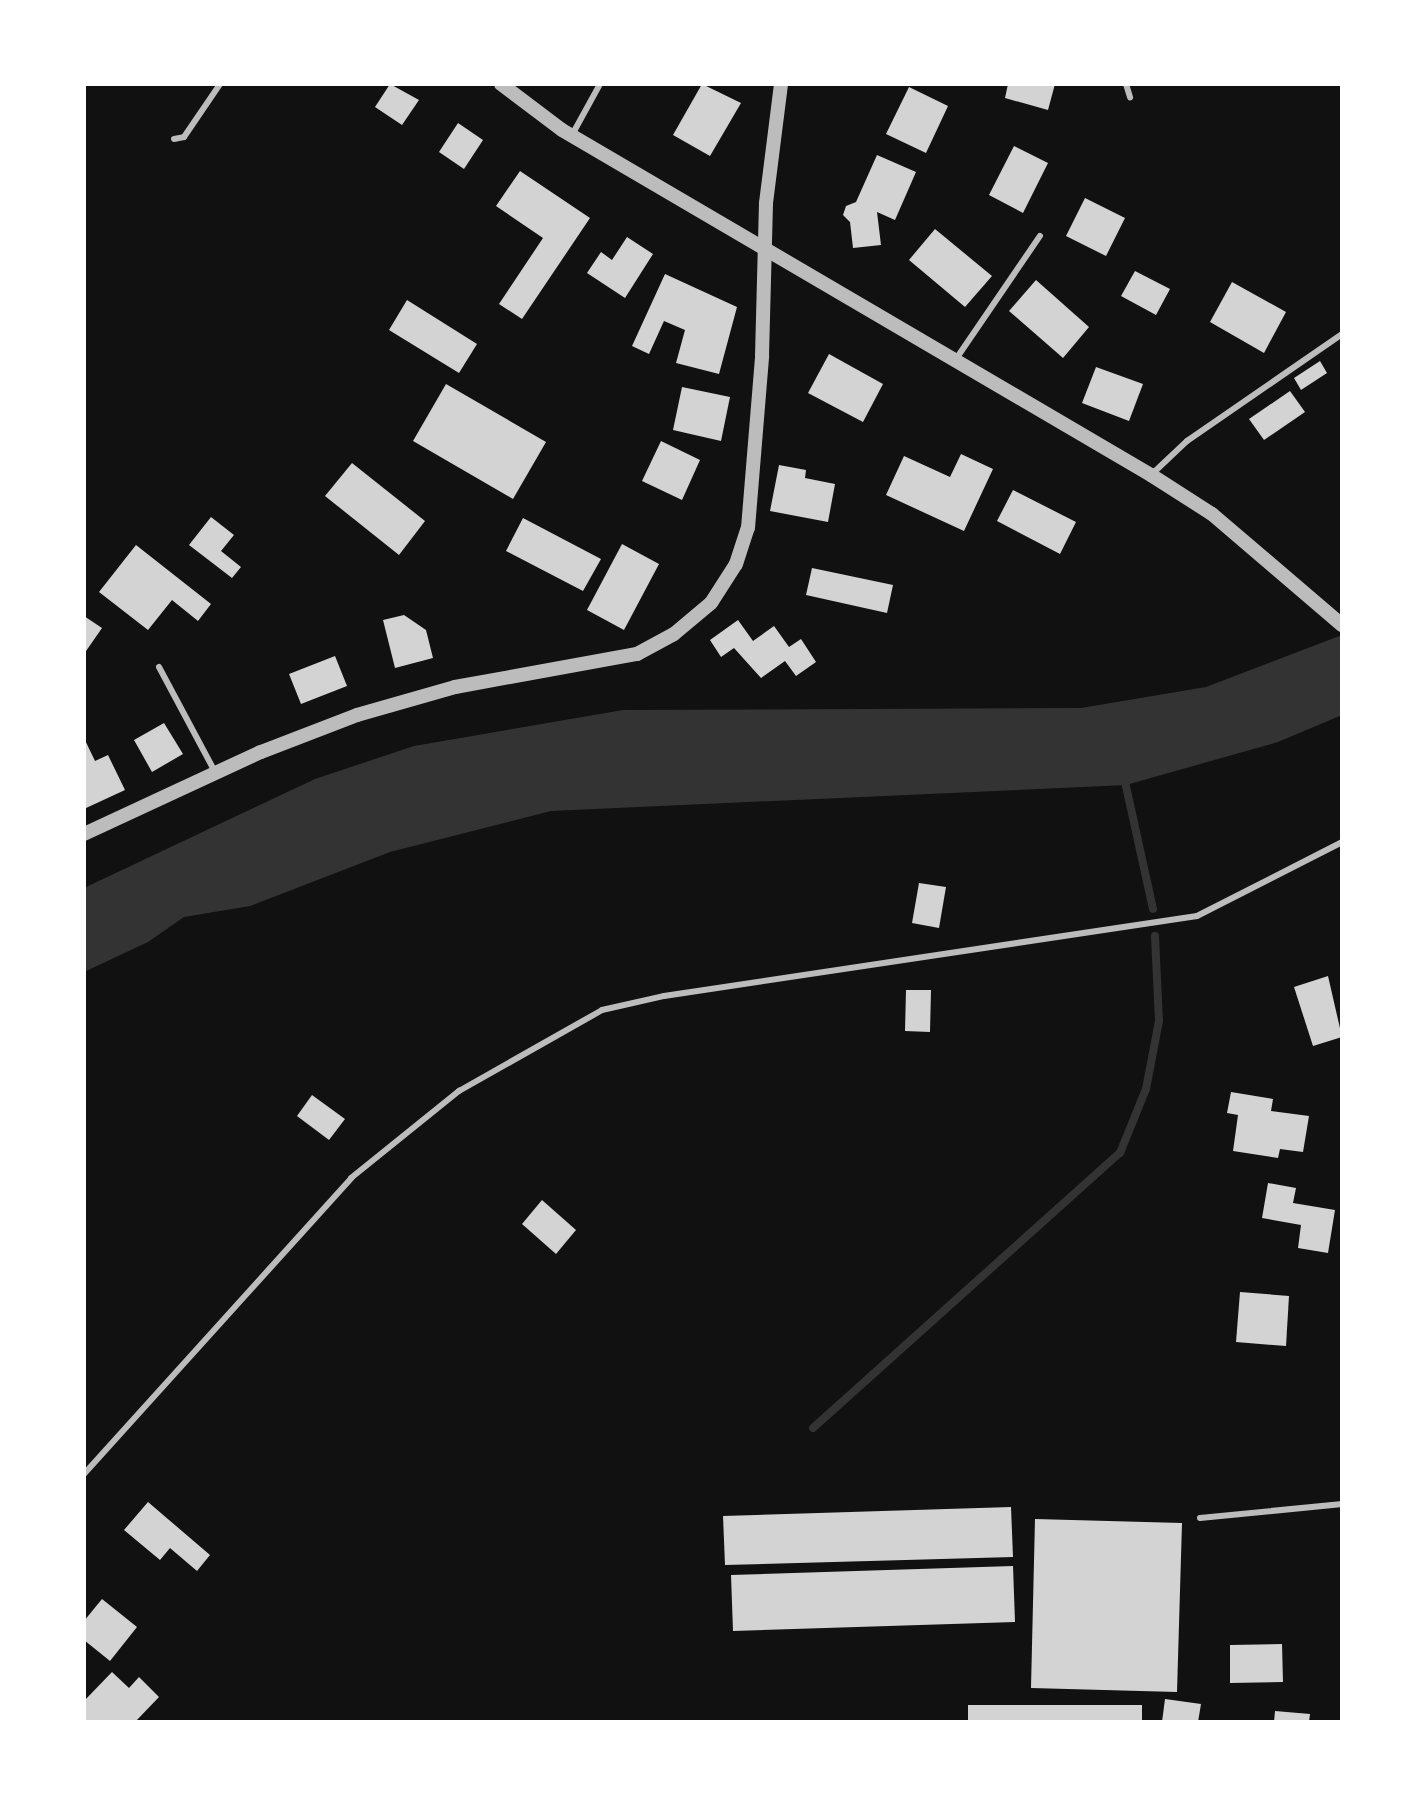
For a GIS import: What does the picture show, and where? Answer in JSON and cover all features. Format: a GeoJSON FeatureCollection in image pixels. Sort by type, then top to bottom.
{"type":"FeatureCollection","features":[{"type":"Feature","properties":{"kind":"street"},"geometry":{"type":"LineString","coordinates":[[501,84],[572,135],[1151,475],[1223,523],[1342,625]]}},
{"type":"Feature","properties":{"kind":"street"},"geometry":{"type":"LineString","coordinates":[[84,834],[215,772],[333,724],[431,693],[637,654],[698,616],[726,583],[748,528],[765,248],[781,84]]}},
{"type":"Feature","properties":{"kind":"lane"},"geometry":{"type":"LineString","coordinates":[[174,139],[184,137],[220,84]]}},
{"type":"Feature","properties":{"kind":"lane"},"geometry":{"type":"LineString","coordinates":[[572,135],[600,84]]}},
{"type":"Feature","properties":{"kind":"lane"},"geometry":{"type":"LineString","coordinates":[[1126,84],[1130,97]]}},
{"type":"Feature","properties":{"kind":"lane"},"geometry":{"type":"LineString","coordinates":[[956,359],[1040,236]]}},
{"type":"Feature","properties":{"kind":"lane"},"geometry":{"type":"LineString","coordinates":[[1151,475],[1187,441],[1342,334]]}},
{"type":"Feature","properties":{"kind":"lane"},"geometry":{"type":"LineString","coordinates":[[159,667],[215,772]]}},
{"type":"Feature","properties":{"kind":"lane"},"geometry":{"type":"LineString","coordinates":[[84,1474],[351,1178],[459,1091],[602,1010],[664,996],[1197,916],[1342,842]]}},
{"type":"Feature","properties":{"kind":"lane"},"geometry":{"type":"LineString","coordinates":[[1200,1518],[1342,1504]]}},
{"type":"Feature","properties":{"kind":"shaded area"},"geometry":{"type":"Polygon","coordinates":[[[1342,635],[1342,715],[1278,742],[1126,785],[551,811],[390,852],[250,906],[184,917],[148,942],[84,972],[84,888],[315,779],[414,746],[623,710],[1081,708],[1206,687],[1342,635]]]}},
{"type":"Feature","properties":{"kind":"building"},"geometry":{"type":"Polygon","coordinates":[[[390,84],[419,100],[402,125],[375,107],[390,84]]]}},
{"type":"Feature","properties":{"kind":"building"},"geometry":{"type":"Polygon","coordinates":[[[702,84],[741,103],[710,156],[673,135],[702,84]]]}},
{"type":"Feature","properties":{"kind":"building"},"geometry":{"type":"Polygon","coordinates":[[[1008,84],[1055,84],[1048,110],[1005,98],[1008,84]]]}},
{"type":"Feature","properties":{"kind":"building"},"geometry":{"type":"Polygon","coordinates":[[[909,87],[948,106],[926,153],[886,134],[909,87]]]}},
{"type":"Feature","properties":{"kind":"building"},"geometry":{"type":"Polygon","coordinates":[[[458,123],[483,140],[464,169],[439,152],[458,123]]]}},
{"type":"Feature","properties":{"kind":"building"},"geometry":{"type":"Polygon","coordinates":[[[1014,146],[1048,163],[1023,213],[989,195],[1014,146]]]}},
{"type":"Feature","properties":{"kind":"building"},"geometry":{"type":"Polygon","coordinates":[[[877,155],[916,172],[895,220],[877,212],[881,245],[853,248],[850,222],[843,215],[846,206],[856,202],[877,155]]]}},
{"type":"Feature","properties":{"kind":"building"},"geometry":{"type":"Polygon","coordinates":[[[520,171],[590,218],[522,319],[499,304],[543,238],[496,206],[520,171]]]}},
{"type":"Feature","properties":{"kind":"building"},"geometry":{"type":"Polygon","coordinates":[[[1085,198],[1125,218],[1106,256],[1066,236],[1085,198]]]}},
{"type":"Feature","properties":{"kind":"building"},"geometry":{"type":"Polygon","coordinates":[[[935,229],[992,276],[965,307],[909,260],[935,229]]]}},
{"type":"Feature","properties":{"kind":"building"},"geometry":{"type":"Polygon","coordinates":[[[627,237],[653,254],[625,298],[587,273],[601,252],[612,260],[627,237]]]}},
{"type":"Feature","properties":{"kind":"building"},"geometry":{"type":"Polygon","coordinates":[[[1135,271],[1170,289],[1156,315],[1121,296],[1135,271]]]}},
{"type":"Feature","properties":{"kind":"building"},"geometry":{"type":"Polygon","coordinates":[[[665,274],[737,307],[719,374],[676,363],[685,330],[664,321],[649,354],[632,346],[665,274]]]}},
{"type":"Feature","properties":{"kind":"building"},"geometry":{"type":"Polygon","coordinates":[[[1036,280],[1089,327],[1063,358],[1009,311],[1036,280]]]}},
{"type":"Feature","properties":{"kind":"building"},"geometry":{"type":"Polygon","coordinates":[[[1232,282],[1286,312],[1264,353],[1210,322],[1232,282]]]}},
{"type":"Feature","properties":{"kind":"building"},"geometry":{"type":"Polygon","coordinates":[[[407,300],[477,344],[459,373],[389,330],[407,300]]]}},
{"type":"Feature","properties":{"kind":"building"},"geometry":{"type":"Polygon","coordinates":[[[829,354],[883,384],[863,422],[808,393],[829,354]]]}},
{"type":"Feature","properties":{"kind":"building"},"geometry":{"type":"Polygon","coordinates":[[[1320,361],[1327,373],[1301,390],[1294,378],[1320,361]]]}},
{"type":"Feature","properties":{"kind":"building"},"geometry":{"type":"Polygon","coordinates":[[[1096,367],[1143,384],[1129,421],[1082,403],[1096,367]]]}},
{"type":"Feature","properties":{"kind":"building"},"geometry":{"type":"Polygon","coordinates":[[[446,384],[546,442],[513,499],[413,441],[446,384]]]}},
{"type":"Feature","properties":{"kind":"building"},"geometry":{"type":"Polygon","coordinates":[[[682,387],[730,397],[721,441],[673,430],[682,387]]]}},
{"type":"Feature","properties":{"kind":"building"},"geometry":{"type":"Polygon","coordinates":[[[1290,391],[1305,412],[1264,440],[1249,419],[1290,391]]]}},
{"type":"Feature","properties":{"kind":"building"},"geometry":{"type":"Polygon","coordinates":[[[661,441],[700,460],[682,500],[642,481],[661,441]]]}},
{"type":"Feature","properties":{"kind":"building"},"geometry":{"type":"Polygon","coordinates":[[[961,454],[993,469],[964,531],[886,495],[904,456],[950,477],[961,454]]]}},
{"type":"Feature","properties":{"kind":"building"},"geometry":{"type":"Polygon","coordinates":[[[352,463],[425,521],[399,555],[325,496],[352,463]]]}},
{"type":"Feature","properties":{"kind":"building"},"geometry":{"type":"Polygon","coordinates":[[[779,465],[806,470],[805,478],[835,484],[828,522],[770,511],[779,465]]]}},
{"type":"Feature","properties":{"kind":"building"},"geometry":{"type":"Polygon","coordinates":[[[1013,490],[1076,522],[1060,554],[997,521],[1013,490]]]}},
{"type":"Feature","properties":{"kind":"building"},"geometry":{"type":"Polygon","coordinates":[[[211,517],[234,535],[221,551],[241,567],[232,578],[189,545],[211,517]]]}},
{"type":"Feature","properties":{"kind":"building"},"geometry":{"type":"Polygon","coordinates":[[[523,518],[601,559],[583,591],[506,551],[523,518]]]}},
{"type":"Feature","properties":{"kind":"building"},"geometry":{"type":"Polygon","coordinates":[[[622,544],[659,564],[624,630],[587,610],[622,544]]]}},
{"type":"Feature","properties":{"kind":"building"},"geometry":{"type":"Polygon","coordinates":[[[136,545],[211,604],[198,621],[172,600],[148,630],[99,592],[136,545]]]}},
{"type":"Feature","properties":{"kind":"building"},"geometry":{"type":"Polygon","coordinates":[[[812,568],[893,585],[887,613],[806,595],[812,568]]]}},
{"type":"Feature","properties":{"kind":"building"},"geometry":{"type":"Polygon","coordinates":[[[404,615],[426,630],[433,658],[395,668],[383,620],[404,615]]]}},
{"type":"Feature","properties":{"kind":"building"},"geometry":{"type":"Polygon","coordinates":[[[84,616],[102,628],[84,654],[84,616]]]}},
{"type":"Feature","properties":{"kind":"building"},"geometry":{"type":"Polygon","coordinates":[[[738,620],[753,641],[774,626],[789,647],[801,639],[816,662],[796,676],[785,661],[761,678],[734,648],[721,657],[710,640],[738,620]]]}},
{"type":"Feature","properties":{"kind":"building"},"geometry":{"type":"Polygon","coordinates":[[[335,656],[347,686],[301,704],[289,674],[335,656]]]}},
{"type":"Feature","properties":{"kind":"building"},"geometry":{"type":"Polygon","coordinates":[[[164,723],[183,754],[152,772],[134,740],[164,723]]]}},
{"type":"Feature","properties":{"kind":"building"},"geometry":{"type":"Polygon","coordinates":[[[84,738],[95,761],[108,755],[125,790],[84,809],[84,738]]]}},
{"type":"Feature","properties":{"kind":"building"},"geometry":{"type":"Polygon","coordinates":[[[919,883],[946,887],[939,928],[912,923],[919,883]]]}},
{"type":"Feature","properties":{"kind":"building"},"geometry":{"type":"Polygon","coordinates":[[[1328,976],[1342,1037],[1313,1046],[1294,987],[1328,976]]]}},
{"type":"Feature","properties":{"kind":"building"},"geometry":{"type":"Polygon","coordinates":[[[906,990],[931,990],[930,1032],[905,1031],[906,990]]]}},
{"type":"Feature","properties":{"kind":"building"},"geometry":{"type":"Polygon","coordinates":[[[1231,1092],[1273,1099],[1271,1111],[1309,1116],[1303,1152],[1280,1149],[1278,1158],[1233,1151],[1238,1115],[1227,1113],[1231,1092]]]}},
{"type":"Feature","properties":{"kind":"building"},"geometry":{"type":"Polygon","coordinates":[[[312,1095],[345,1119],[329,1140],[297,1116],[312,1095]]]}},
{"type":"Feature","properties":{"kind":"building"},"geometry":{"type":"Polygon","coordinates":[[[1268,1183],[1296,1188],[1293,1203],[1335,1210],[1328,1253],[1298,1248],[1301,1225],[1262,1218],[1268,1183]]]}},
{"type":"Feature","properties":{"kind":"building"},"geometry":{"type":"Polygon","coordinates":[[[542,1200],[576,1230],[556,1254],[522,1224],[542,1200]]]}},
{"type":"Feature","properties":{"kind":"building"},"geometry":{"type":"Polygon","coordinates":[[[1240,1292],[1289,1296],[1286,1346],[1236,1342],[1240,1292]]]}},
{"type":"Feature","properties":{"kind":"building"},"geometry":{"type":"Polygon","coordinates":[[[148,1502],[210,1555],[197,1571],[170,1548],[160,1560],[124,1530],[148,1502]]]}},
{"type":"Feature","properties":{"kind":"building"},"geometry":{"type":"Polygon","coordinates":[[[1011,1507],[1013,1557],[725,1565],[723,1516],[1011,1507]]]}},
{"type":"Feature","properties":{"kind":"building"},"geometry":{"type":"Polygon","coordinates":[[[1035,1519],[1182,1523],[1177,1692],[1031,1688],[1035,1519]]]}},
{"type":"Feature","properties":{"kind":"building"},"geometry":{"type":"Polygon","coordinates":[[[1013,1566],[1015,1622],[733,1631],[731,1575],[1013,1566]]]}},
{"type":"Feature","properties":{"kind":"building"},"geometry":{"type":"Polygon","coordinates":[[[102,1599],[137,1627],[110,1661],[84,1640],[84,1621],[102,1599]]]}},
{"type":"Feature","properties":{"kind":"building"},"geometry":{"type":"Polygon","coordinates":[[[1282,1644],[1283,1682],[1230,1683],[1230,1645],[1282,1644]]]}},
{"type":"Feature","properties":{"kind":"building"},"geometry":{"type":"Polygon","coordinates":[[[112,1672],[129,1688],[139,1677],[159,1697],[135,1722],[84,1722],[84,1701],[112,1672]]]}},
{"type":"Feature","properties":{"kind":"building"},"geometry":{"type":"Polygon","coordinates":[[[1165,1699],[1201,1704],[1198,1722],[1162,1722],[1165,1699]]]}},
{"type":"Feature","properties":{"kind":"building"},"geometry":{"type":"Polygon","coordinates":[[[968,1705],[1142,1705],[1142,1722],[968,1722],[968,1705]]]}},
{"type":"Feature","properties":{"kind":"building"},"geometry":{"type":"Polygon","coordinates":[[[1275,1711],[1310,1714],[1309,1722],[1274,1722],[1275,1711]]]}},
{"type":"Feature","properties":{"kind":"waterway"},"geometry":{"type":"LineString","coordinates":[[1124,777],[1153,909]]}},
{"type":"Feature","properties":{"kind":"waterway"},"geometry":{"type":"LineString","coordinates":[[813,1428],[1120,1153],[1146,1089],[1159,1021],[1155,936]]}}]}
